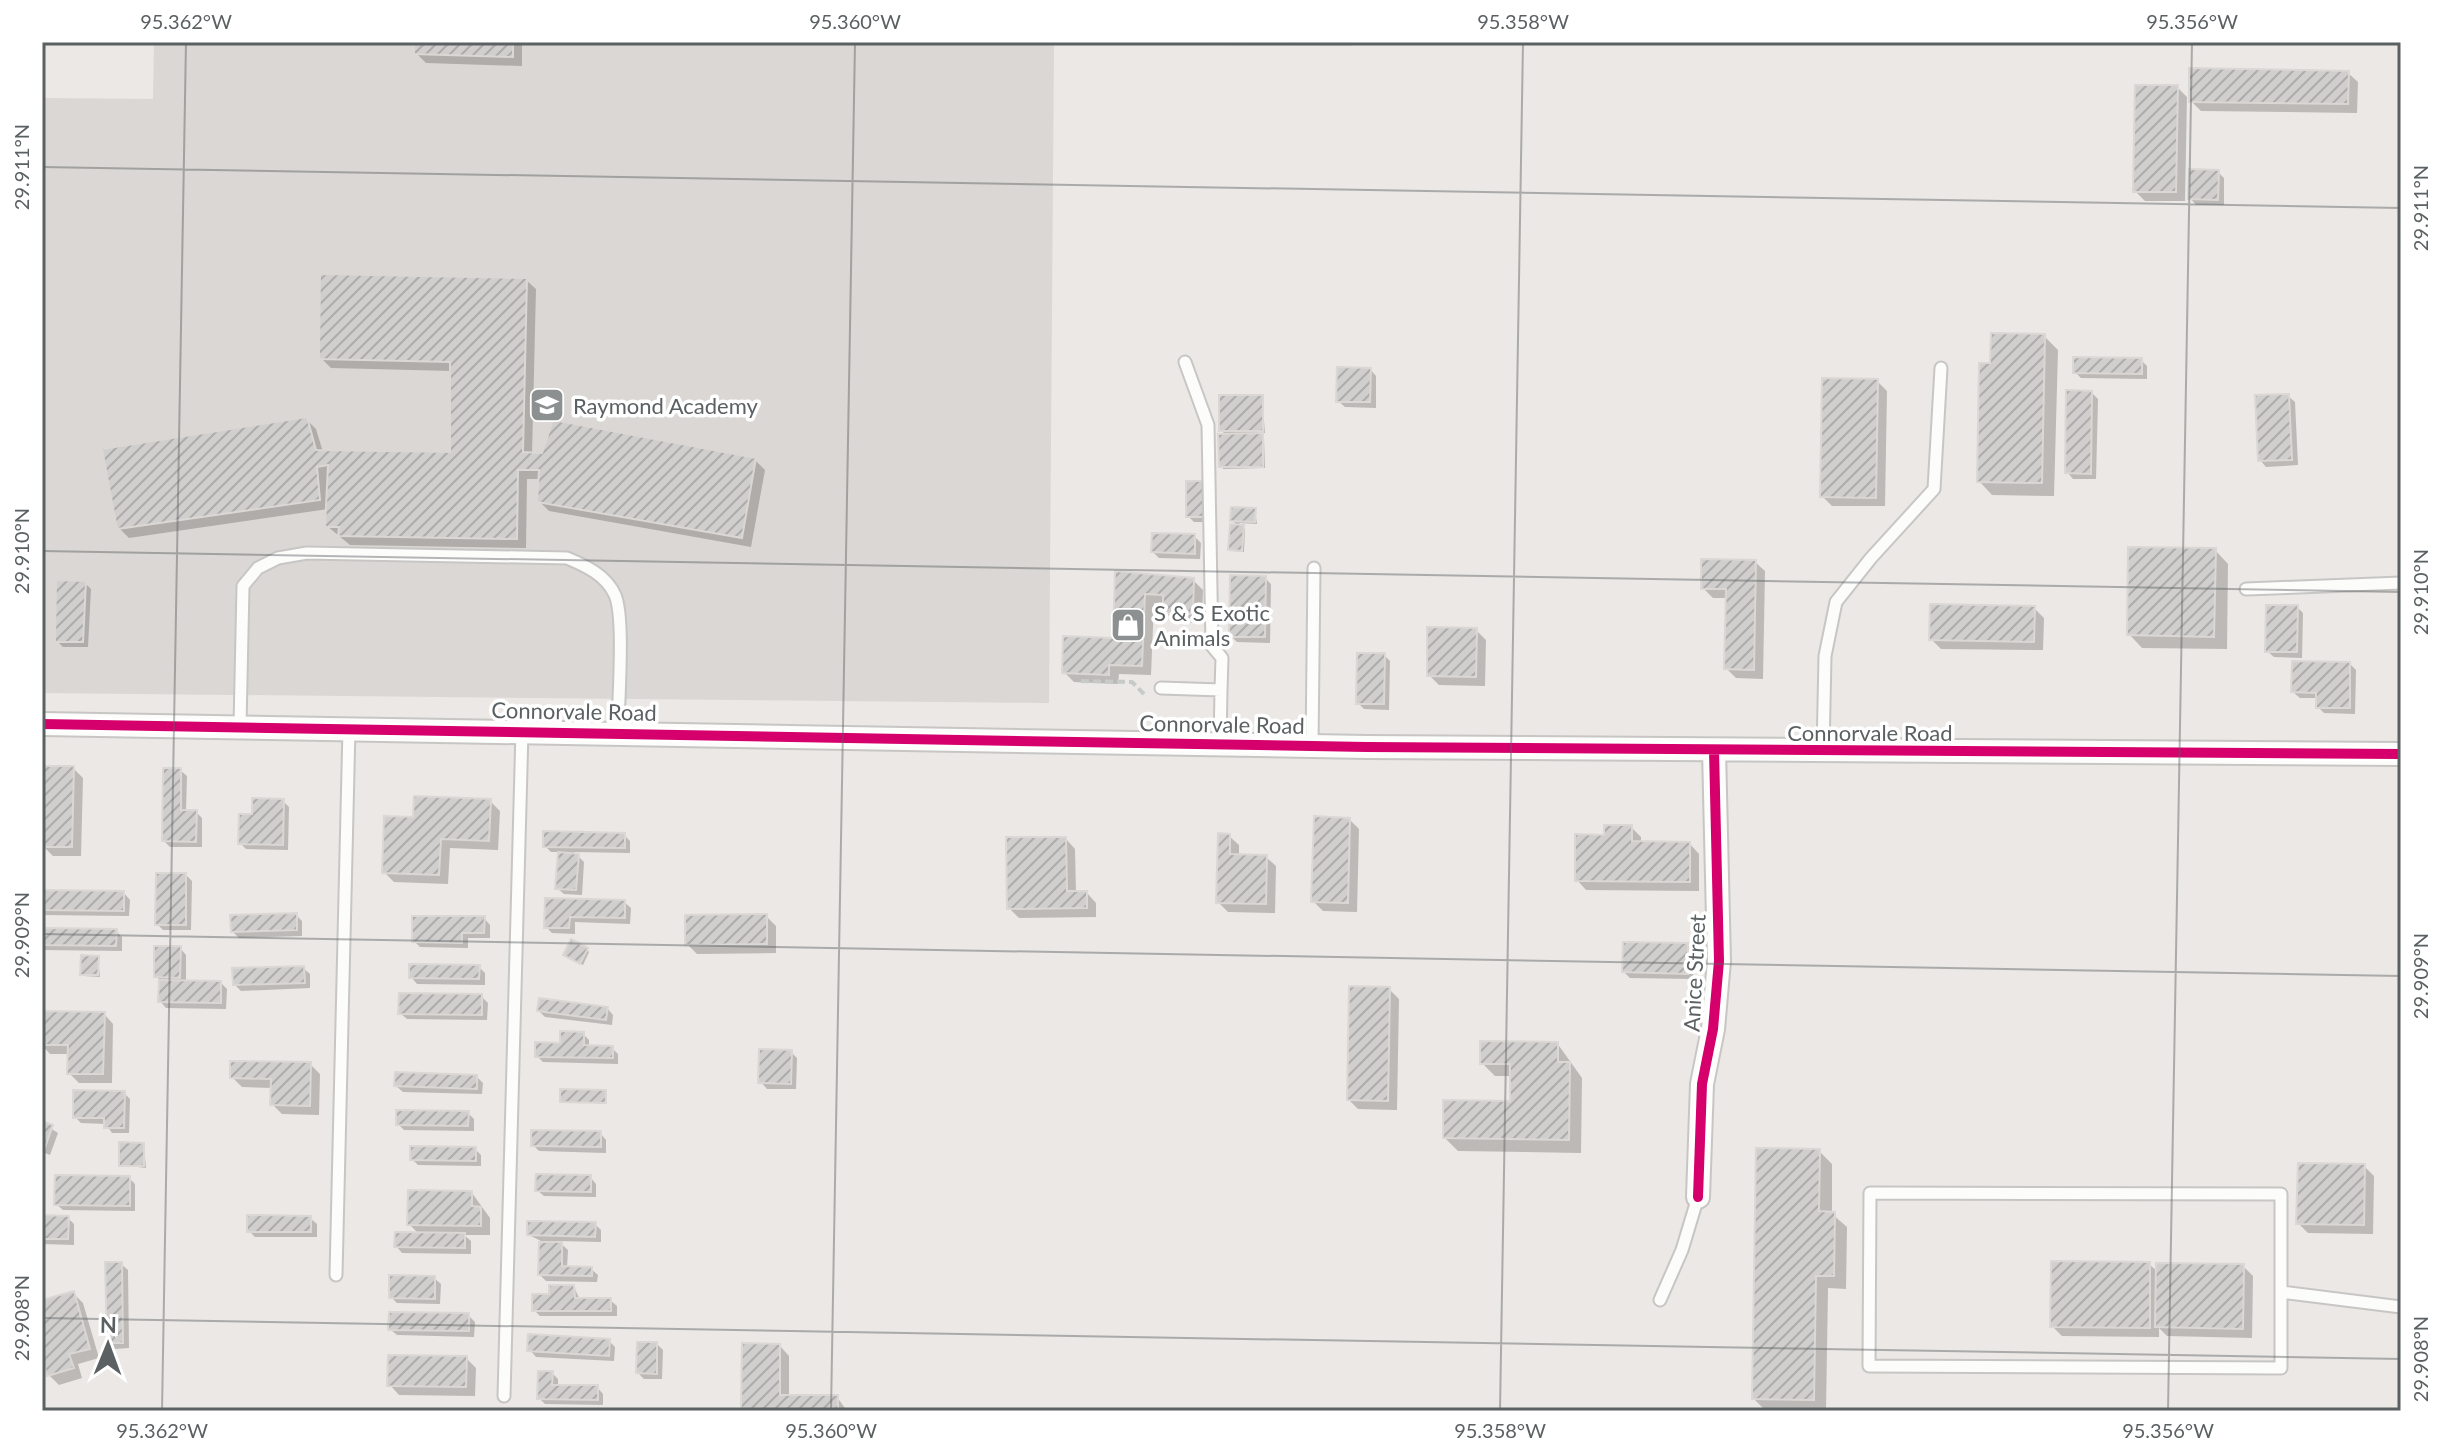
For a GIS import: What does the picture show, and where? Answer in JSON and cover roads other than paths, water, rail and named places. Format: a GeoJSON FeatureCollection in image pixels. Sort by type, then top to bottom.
{"type":"FeatureCollection","features":[{"type":"Feature","properties":{"kind":"street","name":"Connorvale Road"},"geometry":{"type":"LineString","coordinates":[[42,724],[1220,745],[1823,752],[2401,754]]}},
{"type":"Feature","properties":{"kind":"street","name":"Anice Street"},"geometry":{"type":"LineString","coordinates":[[1698,1197],[1702,1084],[1713,1029],[1719,961],[1714,750]]}},
{"type":"Feature","properties":{"kind":"lane"},"geometry":{"type":"LineString","coordinates":[[1185,362],[1208,425],[1212,646],[1222,658],[1220,745]]}},
{"type":"Feature","properties":{"kind":"lane"},"geometry":{"type":"LineString","coordinates":[[1823,752],[1825,656],[1836,602],[1934,489],[1941,368]]}},
{"type":"Feature","properties":{"kind":"lane"},"geometry":{"type":"LineString","coordinates":[[240,726],[243,586],[258,568],[278,558],[307,553],[567,558],[587,566],[603,577],[616,596],[618,732]]}},
{"type":"Feature","properties":{"kind":"lane"},"geometry":{"type":"LineString","coordinates":[[1312,746],[1314,568]]}},
{"type":"Feature","properties":{"kind":"lane"},"geometry":{"type":"LineString","coordinates":[[2246,589],[2401,583]]}},
{"type":"Feature","properties":{"kind":"lane"},"geometry":{"type":"LineString","coordinates":[[1161,688],[1221,690]]}},
{"type":"Feature","properties":{"kind":"lane"},"geometry":{"type":"LineString","coordinates":[[336,1275],[349,728]]}},
{"type":"Feature","properties":{"kind":"lane"},"geometry":{"type":"LineString","coordinates":[[504,1396],[522,731]]}},
{"type":"Feature","properties":{"kind":"lane"},"geometry":{"type":"LineString","coordinates":[[1870,1193],[2281,1194],[2281,1292],[2281,1368],[1869,1366],[1870,1193]]}},
{"type":"Feature","properties":{"kind":"lane"},"geometry":{"type":"LineString","coordinates":[[1660,1300],[1682,1250],[1698,1197]]}},
{"type":"Feature","properties":{"kind":"lane"},"geometry":{"type":"LineString","coordinates":[[2281,1292],[2401,1307]]}},
{"type":"Feature","properties":{"kind":"place","name":"Raymond Academy"},"geometry":{"type":"Point","coordinates":[547,405]}},
{"type":"Feature","properties":{"kind":"place","name":"S & S Exotic Animals"},"geometry":{"type":"Point","coordinates":[1128,625]}}]}
